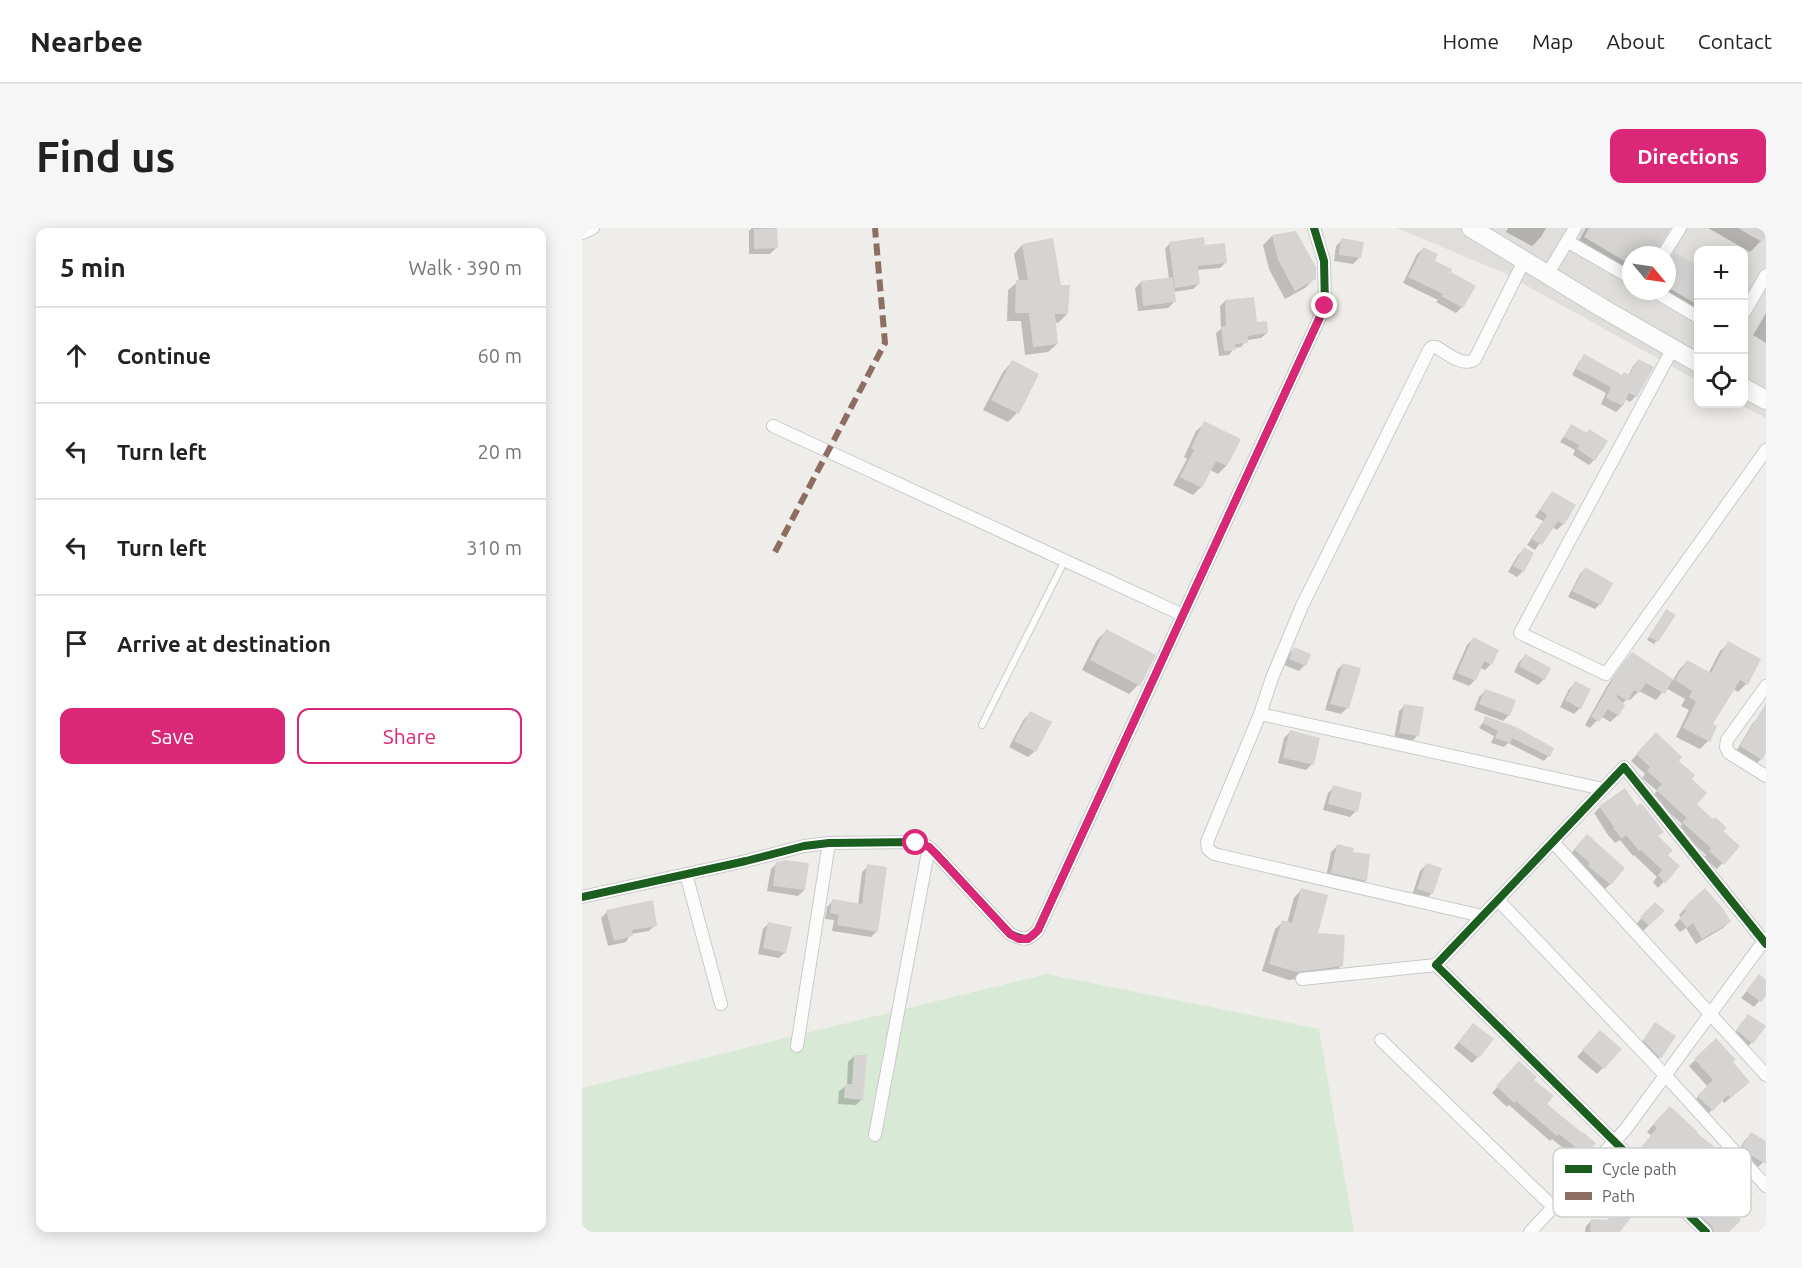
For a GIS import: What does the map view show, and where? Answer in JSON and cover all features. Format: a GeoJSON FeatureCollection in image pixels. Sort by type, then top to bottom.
{"type":"FeatureCollection","features":[{"type":"Feature","properties":{"kind":"main road"},"geometry":{"type":"LineString","coordinates":[[1471,228],[1694,361]]}},
{"type":"Feature","properties":{"kind":"main road"},"geometry":{"type":"LineString","coordinates":[[1748,391],[1766,400]]}},
{"type":"Feature","properties":{"kind":"street"},"geometry":{"type":"LineString","coordinates":[[582,233],[592,228]]}},
{"type":"Feature","properties":{"kind":"street"},"geometry":{"type":"LineString","coordinates":[[582,897],[756,859],[792,848],[829,843],[916,843],[929,847],[1010,934],[1019,939],[1028,939],[1034,935],[1325,306],[1324,261],[1314,228]]}},
{"type":"Feature","properties":{"kind":"street"},"geometry":{"type":"LineString","coordinates":[[1547,275],[1575,228]]}},
{"type":"Feature","properties":{"kind":"street"},"geometry":{"type":"LineString","coordinates":[[1669,246],[1680,228]]}},
{"type":"Feature","properties":{"kind":"street"},"geometry":{"type":"LineString","coordinates":[[1567,241],[1622,273]]}},
{"type":"Feature","properties":{"kind":"street"},"geometry":{"type":"LineString","coordinates":[[1482,916],[1215,854],[1208,849],[1207,842],[1302,606],[1429,350],[1436,347],[1464,363],[1470,363],[1475,359],[1524,261]]}},
{"type":"Feature","properties":{"kind":"street"},"geometry":{"type":"LineString","coordinates":[[1748,305],[1766,275]]}},
{"type":"Feature","properties":{"kind":"street"},"geometry":{"type":"LineString","coordinates":[[1669,300],[1694,315]]}},
{"type":"Feature","properties":{"kind":"street"},"geometry":{"type":"LineString","coordinates":[[1673,348],[1520,633],[1606,674],[1766,450]]}},
{"type":"Feature","properties":{"kind":"street"},"geometry":{"type":"LineString","coordinates":[[773,426],[1183,615]]}},
{"type":"Feature","properties":{"kind":"street"},"geometry":{"type":"LineString","coordinates":[[1766,686],[1727,740],[1726,747],[1729,753],[1766,776]]}},
{"type":"Feature","properties":{"kind":"street"},"geometry":{"type":"LineString","coordinates":[[1260,714],[1603,789]]}},
{"type":"Feature","properties":{"kind":"street"},"geometry":{"type":"LineString","coordinates":[[1302,979],[1436,965],[1624,767],[1765,941],[1625,1130],[1608,1148]]}},
{"type":"Feature","properties":{"kind":"street"},"geometry":{"type":"LineString","coordinates":[[1552,842],[1766,1075]]}},
{"type":"Feature","properties":{"kind":"street"},"geometry":{"type":"LineString","coordinates":[[797,1046],[829,843]]}},
{"type":"Feature","properties":{"kind":"street"},"geometry":{"type":"LineString","coordinates":[[875,1135],[929,847]]}},
{"type":"Feature","properties":{"kind":"street"},"geometry":{"type":"LineString","coordinates":[[686,874],[721,1004]]}},
{"type":"Feature","properties":{"kind":"street"},"geometry":{"type":"LineString","coordinates":[[1498,900],[1731,1148]]}},
{"type":"Feature","properties":{"kind":"street"},"geometry":{"type":"LineString","coordinates":[[1436,965],[1621,1148]]}},
{"type":"Feature","properties":{"kind":"street"},"geometry":{"type":"LineString","coordinates":[[1381,1040],[1553,1207],[1530,1232]]}},
{"type":"Feature","properties":{"kind":"street"},"geometry":{"type":"LineString","coordinates":[[1751,1170],[1766,1186]]}},
{"type":"Feature","properties":{"kind":"street"},"geometry":{"type":"LineString","coordinates":[[1691,1217],[1706,1232]]}},
{"type":"Feature","properties":{"kind":"lane"},"geometry":{"type":"LineString","coordinates":[[982,725],[1065,560]]}},
{"type":"Feature","properties":{"kind":"shaded area"},"geometry":{"type":"Polygon","coordinates":[[[1397,228],[1766,228],[1766,418],[1747,408],[1748,246],[1694,246],[1694,379],[1504,273],[1397,228]]]}},
{"type":"Feature","properties":{"kind":"green space"},"geometry":{"type":"Polygon","coordinates":[[[1047,974],[1319,1029],[1354,1232],[582,1232],[582,1088],[1047,974]]]}},
{"type":"Feature","properties":{"kind":"building"},"geometry":{"type":"Polygon","coordinates":[[[777,228],[778,248],[754,249],[754,229],[777,228]]]}},
{"type":"Feature","properties":{"kind":"building"},"geometry":{"type":"Polygon","coordinates":[[[1589,228],[1670,228],[1660,246],[1622,246],[1622,260],[1584,237],[1589,228]]]}},
{"type":"Feature","properties":{"kind":"building"},"geometry":{"type":"Polygon","coordinates":[[[1738,228],[1766,228],[1766,236],[1762,242],[1738,228]]]}},
{"type":"Feature","properties":{"kind":"building"},"geometry":{"type":"Polygon","coordinates":[[[1296,231],[1316,267],[1316,279],[1295,291],[1278,260],[1272,235],[1296,231]]]}},
{"type":"Feature","properties":{"kind":"building"},"geometry":{"type":"Polygon","coordinates":[[[1204,237],[1205,245],[1225,243],[1227,263],[1198,266],[1200,284],[1175,288],[1169,242],[1204,237]]]}},
{"type":"Feature","properties":{"kind":"building"},"geometry":{"type":"Polygon","coordinates":[[[1053,238],[1061,285],[1070,285],[1068,314],[1055,314],[1058,344],[1033,347],[1029,313],[1015,313],[1016,280],[1028,280],[1022,244],[1053,238]]]}},
{"type":"Feature","properties":{"kind":"building"},"geometry":{"type":"Polygon","coordinates":[[[1341,238],[1364,242],[1361,258],[1339,255],[1341,238]]]}},
{"type":"Feature","properties":{"kind":"building"},"geometry":{"type":"Polygon","coordinates":[[[1423,247],[1438,254],[1435,261],[1452,269],[1451,272],[1476,286],[1463,308],[1441,296],[1443,294],[1408,277],[1423,247]]]}},
{"type":"Feature","properties":{"kind":"building"},"geometry":{"type":"Polygon","coordinates":[[[1676,253],[1694,264],[1694,303],[1676,292],[1676,253]]]}},
{"type":"Feature","properties":{"kind":"building"},"geometry":{"type":"Polygon","coordinates":[[[1173,277],[1176,302],[1143,306],[1141,281],[1173,277]]]}},
{"type":"Feature","properties":{"kind":"building"},"geometry":{"type":"Polygon","coordinates":[[[1254,297],[1257,322],[1267,321],[1268,333],[1248,336],[1248,343],[1235,344],[1236,350],[1224,351],[1221,327],[1226,326],[1225,300],[1254,297]]]}},
{"type":"Feature","properties":{"kind":"building"},"geometry":{"type":"Polygon","coordinates":[[[1584,354],[1622,375],[1624,372],[1629,375],[1638,359],[1654,367],[1637,397],[1629,393],[1623,406],[1606,398],[1611,387],[1576,369],[1584,354]]]}},
{"type":"Feature","properties":{"kind":"building"},"geometry":{"type":"Polygon","coordinates":[[[1012,360],[1039,374],[1019,414],[991,400],[1012,360]]]}},
{"type":"Feature","properties":{"kind":"building"},"geometry":{"type":"Polygon","coordinates":[[[1204,421],[1241,439],[1227,466],[1216,461],[1202,488],[1180,477],[1194,450],[1191,448],[1204,421]]]}},
{"type":"Feature","properties":{"kind":"building"},"geometry":{"type":"Polygon","coordinates":[[[1571,424],[1587,433],[1589,429],[1608,441],[1595,461],[1577,449],[1579,445],[1564,437],[1571,424]]]}},
{"type":"Feature","properties":{"kind":"building"},"geometry":{"type":"Polygon","coordinates":[[[1552,491],[1576,505],[1564,525],[1558,521],[1542,545],[1532,539],[1547,515],[1540,510],[1552,491]]]}},
{"type":"Feature","properties":{"kind":"building"},"geometry":{"type":"Polygon","coordinates":[[[1524,547],[1534,553],[1524,572],[1513,566],[1524,547]]]}},
{"type":"Feature","properties":{"kind":"building"},"geometry":{"type":"Polygon","coordinates":[[[1585,567],[1613,583],[1601,605],[1572,591],[1585,567]]]}},
{"type":"Feature","properties":{"kind":"building"},"geometry":{"type":"Polygon","coordinates":[[[1666,609],[1676,615],[1658,642],[1649,637],[1666,609]]]}},
{"type":"Feature","properties":{"kind":"building"},"geometry":{"type":"Polygon","coordinates":[[[1106,629],[1156,655],[1140,686],[1090,660],[1106,629]]]}},
{"type":"Feature","properties":{"kind":"building"},"geometry":{"type":"Polygon","coordinates":[[[1473,637],[1499,650],[1492,665],[1484,661],[1476,681],[1457,673],[1473,637]]]}},
{"type":"Feature","properties":{"kind":"building"},"geometry":{"type":"Polygon","coordinates":[[[1728,641],[1761,659],[1748,685],[1740,680],[1713,724],[1717,726],[1710,742],[1683,728],[1696,702],[1689,697],[1692,691],[1675,680],[1687,660],[1711,673],[1728,641]]]}},
{"type":"Feature","properties":{"kind":"building"},"geometry":{"type":"Polygon","coordinates":[[[1294,647],[1311,654],[1306,666],[1289,659],[1294,647]]]}},
{"type":"Feature","properties":{"kind":"building"},"geometry":{"type":"Polygon","coordinates":[[[1632,652],[1673,679],[1665,694],[1646,683],[1639,693],[1634,690],[1628,701],[1617,695],[1625,705],[1619,716],[1608,709],[1599,722],[1591,717],[1614,677],[1632,652]]]}},
{"type":"Feature","properties":{"kind":"building"},"geometry":{"type":"Polygon","coordinates":[[[1525,654],[1551,668],[1545,680],[1519,666],[1525,654]]]}},
{"type":"Feature","properties":{"kind":"building"},"geometry":{"type":"Polygon","coordinates":[[[1343,663],[1361,668],[1349,709],[1330,704],[1343,663]]]}},
{"type":"Feature","properties":{"kind":"building"},"geometry":{"type":"Polygon","coordinates":[[[1575,681],[1591,689],[1581,709],[1565,700],[1575,681]]]}},
{"type":"Feature","properties":{"kind":"building"},"geometry":{"type":"Polygon","coordinates":[[[1485,689],[1516,700],[1510,716],[1479,704],[1485,689]]]}},
{"type":"Feature","properties":{"kind":"building"},"geometry":{"type":"Polygon","coordinates":[[[1766,703],[1766,753],[1762,760],[1740,746],[1766,703]]]}},
{"type":"Feature","properties":{"kind":"building"},"geometry":{"type":"Polygon","coordinates":[[[1404,704],[1424,707],[1419,736],[1399,733],[1404,704]]]}},
{"type":"Feature","properties":{"kind":"building"},"geometry":{"type":"Polygon","coordinates":[[[1030,711],[1052,722],[1036,752],[1014,741],[1030,711]]]}},
{"type":"Feature","properties":{"kind":"building"},"geometry":{"type":"Polygon","coordinates":[[[1485,716],[1516,727],[1554,748],[1550,757],[1512,738],[1510,743],[1495,738],[1498,731],[1483,723],[1485,716]]]}},
{"type":"Feature","properties":{"kind":"building"},"geometry":{"type":"Polygon","coordinates":[[[1290,730],[1320,738],[1314,765],[1283,758],[1290,730]]]}},
{"type":"Feature","properties":{"kind":"building"},"geometry":{"type":"Polygon","coordinates":[[[1656,732],[1682,757],[1679,761],[1695,775],[1692,779],[1707,793],[1697,804],[1727,828],[1723,831],[1740,846],[1724,865],[1709,851],[1711,848],[1682,822],[1687,818],[1656,790],[1662,784],[1647,771],[1650,767],[1636,754],[1656,732]]]}},
{"type":"Feature","properties":{"kind":"building"},"geometry":{"type":"Polygon","coordinates":[[[1333,785],[1362,793],[1358,812],[1328,804],[1333,785]]]}},
{"type":"Feature","properties":{"kind":"building"},"geometry":{"type":"Polygon","coordinates":[[[1625,788],[1637,806],[1640,803],[1643,805],[1664,832],[1658,836],[1673,850],[1668,855],[1680,866],[1665,884],[1658,875],[1662,870],[1641,850],[1639,851],[1626,835],[1622,839],[1599,806],[1625,788]]]}},
{"type":"Feature","properties":{"kind":"building"},"geometry":{"type":"Polygon","coordinates":[[[1587,834],[1625,868],[1611,885],[1588,866],[1590,863],[1574,849],[1587,834]]]}},
{"type":"Feature","properties":{"kind":"building"},"geometry":{"type":"Polygon","coordinates":[[[1337,844],[1354,848],[1353,852],[1370,854],[1367,881],[1331,873],[1337,844]]]}},
{"type":"Feature","properties":{"kind":"building"},"geometry":{"type":"Polygon","coordinates":[[[784,860],[809,863],[805,890],[773,886],[776,862],[784,860]]]}},
{"type":"Feature","properties":{"kind":"building"},"geometry":{"type":"Polygon","coordinates":[[[1426,863],[1442,868],[1433,894],[1417,889],[1426,863]]]}},
{"type":"Feature","properties":{"kind":"building"},"geometry":{"type":"Polygon","coordinates":[[[867,864],[887,867],[878,932],[837,925],[839,915],[830,913],[832,899],[862,904],[867,864]]]}},
{"type":"Feature","properties":{"kind":"building"},"geometry":{"type":"Polygon","coordinates":[[[1301,888],[1328,895],[1318,933],[1345,935],[1343,966],[1297,972],[1269,964],[1282,920],[1292,923],[1301,888]]]}},
{"type":"Feature","properties":{"kind":"building"},"geometry":{"type":"Polygon","coordinates":[[[1705,888],[1731,922],[1702,939],[1693,923],[1687,928],[1679,918],[1686,911],[1684,909],[1689,902],[1705,888]]]}},
{"type":"Feature","properties":{"kind":"building"},"geometry":{"type":"Polygon","coordinates":[[[653,900],[657,926],[632,930],[633,936],[614,941],[606,910],[653,900]]]}},
{"type":"Feature","properties":{"kind":"building"},"geometry":{"type":"Polygon","coordinates":[[[1655,902],[1665,911],[1649,926],[1640,917],[1655,902]]]}},
{"type":"Feature","properties":{"kind":"building"},"geometry":{"type":"Polygon","coordinates":[[[768,922],[792,927],[786,953],[763,948],[768,922]]]}},
{"type":"Feature","properties":{"kind":"building"},"geometry":{"type":"Polygon","coordinates":[[[1759,974],[1766,980],[1766,996],[1761,1002],[1746,991],[1759,974]]]}},
{"type":"Feature","properties":{"kind":"building"},"geometry":{"type":"Polygon","coordinates":[[[1748,1014],[1766,1026],[1753,1044],[1736,1030],[1748,1014]]]}},
{"type":"Feature","properties":{"kind":"building"},"geometry":{"type":"Polygon","coordinates":[[[1655,1022],[1676,1036],[1661,1059],[1643,1040],[1655,1022]]]}},
{"type":"Feature","properties":{"kind":"building"},"geometry":{"type":"Polygon","coordinates":[[[1473,1023],[1494,1039],[1479,1058],[1458,1042],[1473,1023]]]}},
{"type":"Feature","properties":{"kind":"building"},"geometry":{"type":"Polygon","coordinates":[[[1600,1030],[1622,1049],[1604,1069],[1582,1050],[1600,1030]]]}},
{"type":"Feature","properties":{"kind":"building"},"geometry":{"type":"Polygon","coordinates":[[[1716,1038],[1736,1060],[1733,1062],[1750,1082],[1731,1098],[1728,1095],[1713,1111],[1697,1096],[1713,1080],[1694,1059],[1716,1038]]]}},
{"type":"Feature","properties":{"kind":"building"},"geometry":{"type":"Polygon","coordinates":[[[854,1055],[867,1055],[863,1100],[844,1098],[845,1084],[852,1084],[854,1055]]]}},
{"type":"Feature","properties":{"kind":"building"},"geometry":{"type":"Polygon","coordinates":[[[1519,1061],[1537,1077],[1534,1080],[1554,1096],[1547,1104],[1596,1143],[1592,1148],[1576,1148],[1559,1134],[1557,1136],[1516,1101],[1514,1103],[1496,1086],[1519,1061]]]}},
{"type":"Feature","properties":{"kind":"building"},"geometry":{"type":"Polygon","coordinates":[[[1670,1106],[1716,1148],[1640,1148],[1657,1128],[1653,1124],[1670,1106]]]}},
{"type":"Feature","properties":{"kind":"building"},"geometry":{"type":"Polygon","coordinates":[[[1751,1132],[1766,1141],[1766,1164],[1751,1155],[1751,1148],[1742,1147],[1751,1132]]]}},
{"type":"Feature","properties":{"kind":"building"},"geometry":{"type":"Polygon","coordinates":[[[1610,1217],[1631,1217],[1620,1232],[1590,1232],[1591,1219],[1608,1220],[1610,1217]]]}},
{"type":"Feature","properties":{"kind":"building"},"geometry":{"type":"Polygon","coordinates":[[[1702,1217],[1738,1217],[1741,1220],[1729,1232],[1714,1232],[1712,1226],[1702,1217]]]}},
{"type":"Feature","properties":{"kind":"marked path"},"geometry":{"type":"LineString","coordinates":[[775,552],[885,343],[875,228]]}},
{"type":"Feature","properties":{"kind":"cycle path"},"geometry":{"type":"LineString","coordinates":[[582,897],[804,846],[829,843],[916,842],[929,847],[1010,934],[1018,938],[1031,937],[1038,930],[1325,306],[1324,261],[1314,228]]}},
{"type":"Feature","properties":{"kind":"cycle path"},"geometry":{"type":"LineString","coordinates":[[1621,1148],[1436,965],[1624,767],[1766,944]]}},
{"type":"Feature","properties":{"kind":"cycle path"},"geometry":{"type":"LineString","coordinates":[[1691,1217],[1706,1232]]}},
{"type":"Feature","properties":{"kind":"route"},"geometry":{"type":"LineString","coordinates":[[916,843],[929,847],[1010,934],[1019,939],[1028,939],[1038,930],[1325,306]]}}]}
